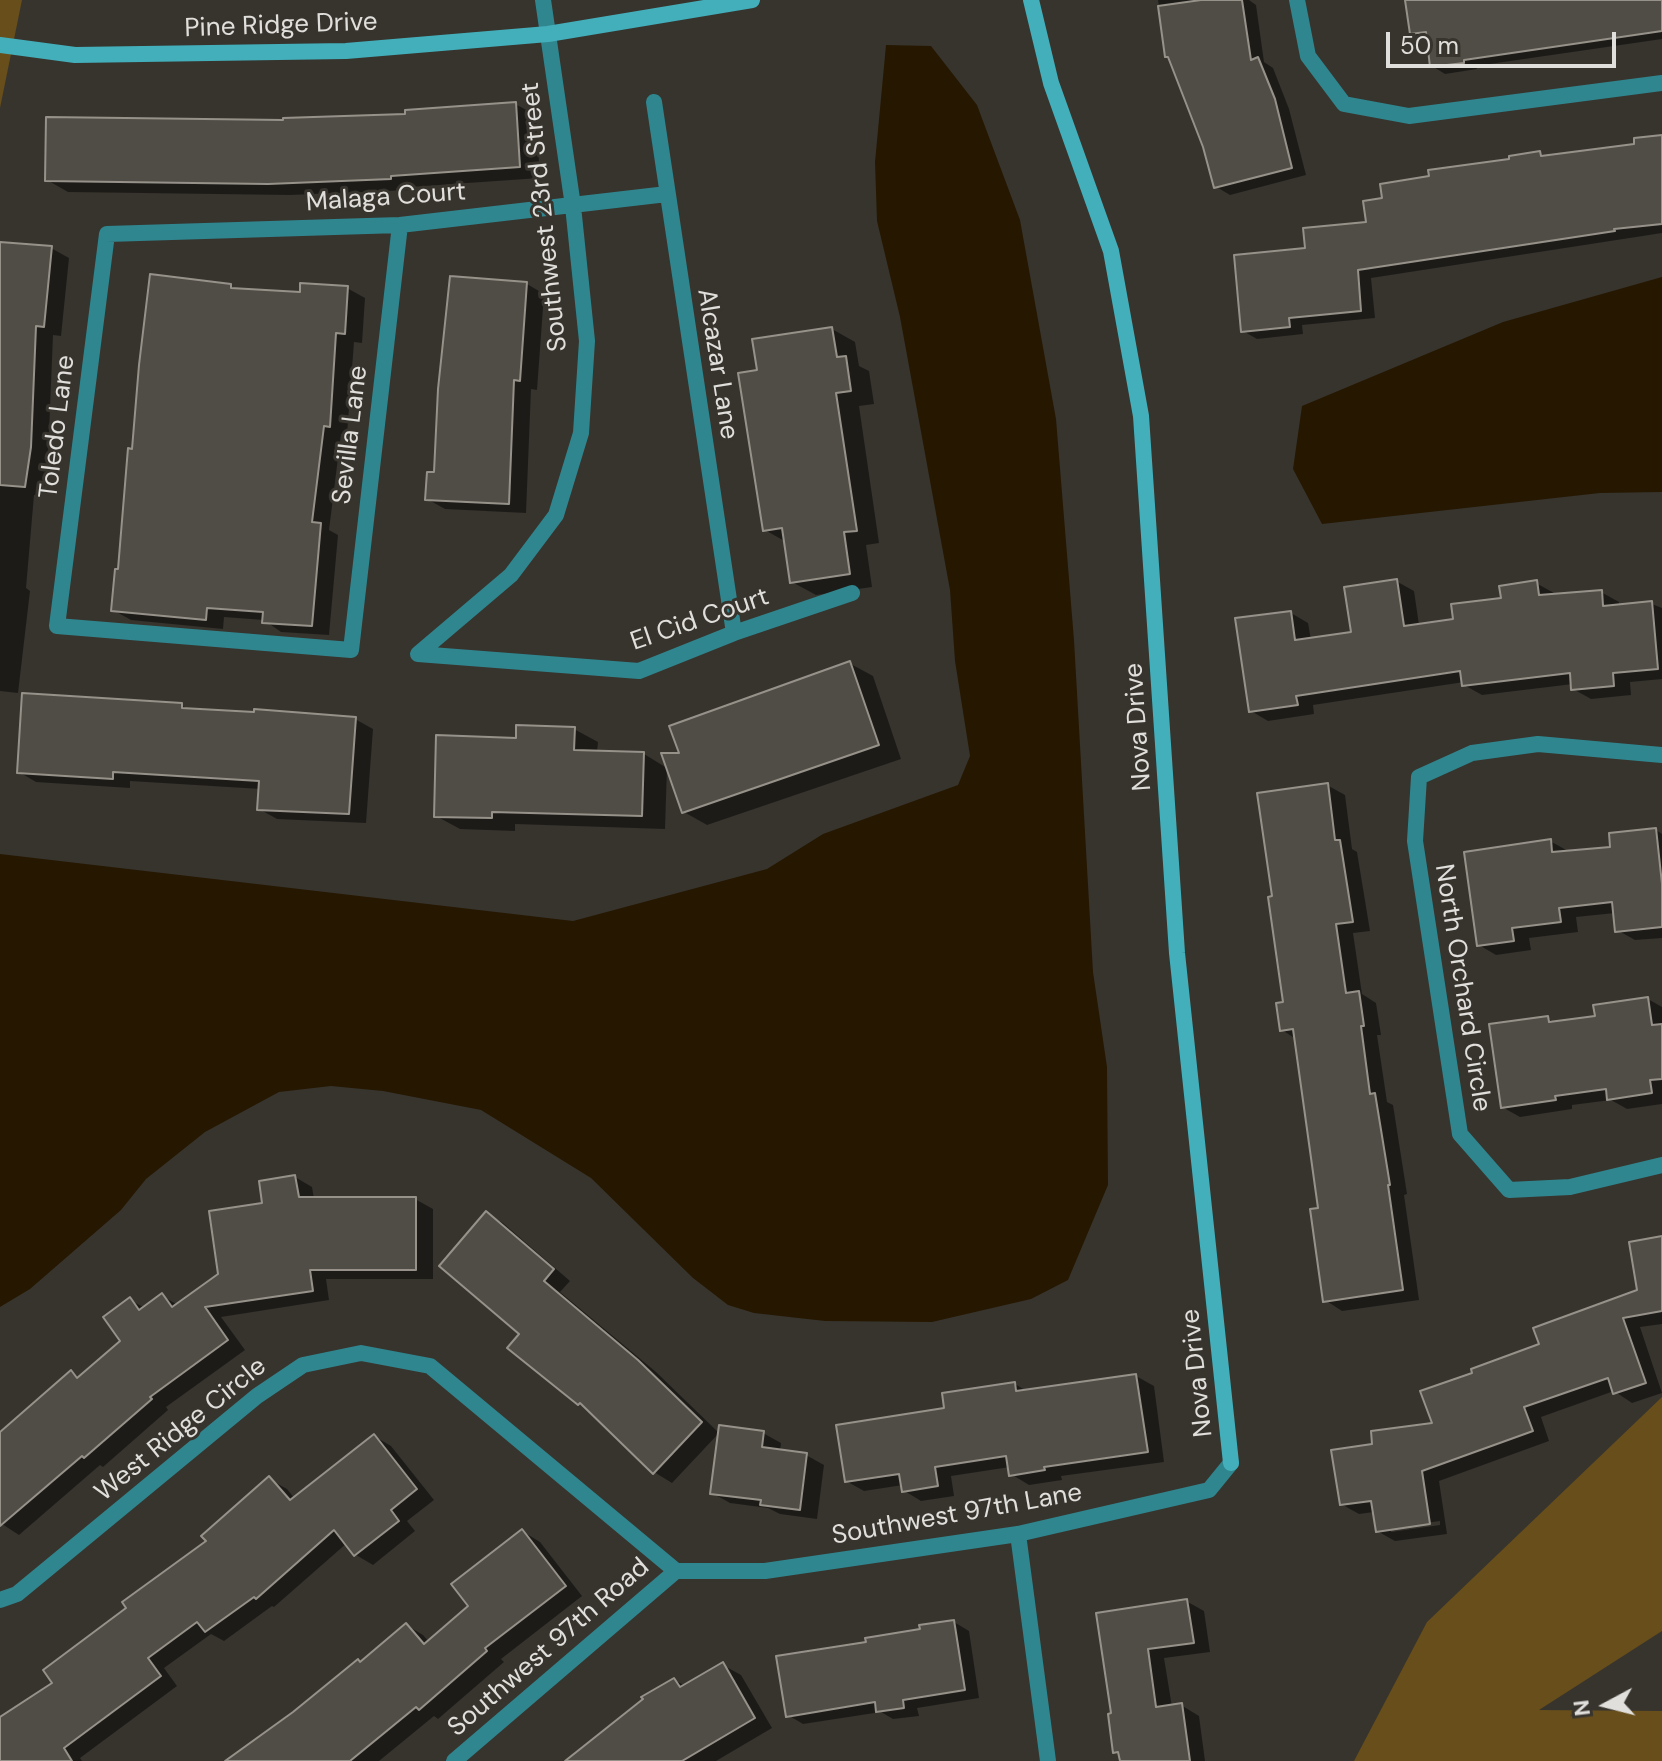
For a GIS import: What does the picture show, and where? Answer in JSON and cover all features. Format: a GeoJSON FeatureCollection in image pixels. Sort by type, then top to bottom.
{"type":"FeatureCollection","features":[{"type":"Feature","properties":{"kind":"street","name":"Southwest 23rd Street"},"geometry":{"type":"LineString","coordinates":[[418,654],[511,575],[556,515],[581,433],[587,341],[573,206],[543,0]]}},
{"type":"Feature","properties":{"kind":"street","name":"Pine Ridge Drive"},"geometry":{"type":"LineString","coordinates":[[0,45],[75,55],[346,51],[548,34],[752,0]]}},
{"type":"Feature","properties":{"kind":"street","name":"Nova Drive"},"geometry":{"type":"LineString","coordinates":[[1031,0],[1051,83],[1111,251],[1141,416],[1177,953],[1231,1463]]}},
{"type":"Feature","properties":{"kind":"street"},"geometry":{"type":"LineString","coordinates":[[1297,0],[1308,56],[1344,104],[1409,116],[1662,83]]}},
{"type":"Feature","properties":{"kind":"street","name":"Alcazar Lane"},"geometry":{"type":"LineString","coordinates":[[654,102],[734,633]]}},
{"type":"Feature","properties":{"kind":"street","name":"Malaga Court"},"geometry":{"type":"LineString","coordinates":[[107,234],[400,225],[667,194]]}},
{"type":"Feature","properties":{"kind":"street","name":"Sevilla Lane"},"geometry":{"type":"LineString","coordinates":[[57,626],[351,650],[400,225]]}},
{"type":"Feature","properties":{"kind":"street","name":"Toledo Lane"},"geometry":{"type":"LineString","coordinates":[[57,626],[107,234]]}},
{"type":"Feature","properties":{"kind":"street","name":"El Cid Court"},"geometry":{"type":"LineString","coordinates":[[418,654],[639,671],[734,633],[852,593]]}},
{"type":"Feature","properties":{"kind":"street","name":"North Orchard Circle"},"geometry":{"type":"LineString","coordinates":[[1662,755],[1538,744],[1472,753],[1419,777],[1415,841],[1460,1134],[1509,1190],[1570,1187],[1662,1165]]}},
{"type":"Feature","properties":{"kind":"street","name":"West Ridge Circle"},"geometry":{"type":"LineString","coordinates":[[0,1600],[17,1594],[257,1396],[303,1365],[361,1353],[430,1366],[676,1571]]}},
{"type":"Feature","properties":{"kind":"street","name":"Southwest 97th Lane"},"geometry":{"type":"LineString","coordinates":[[676,1571],[765,1571],[1018,1534],[1209,1490],[1231,1463]]}},
{"type":"Feature","properties":{"kind":"street"},"geometry":{"type":"LineString","coordinates":[[1018,1534],[1048,1761]]}},
{"type":"Feature","properties":{"kind":"street","name":"Southwest 97th Road"},"geometry":{"type":"LineString","coordinates":[[454,1761],[676,1571]]}},
{"type":"Feature","properties":{"kind":"shaded area"},"geometry":{"type":"Polygon","coordinates":[[[0,0],[22,0],[0,108],[0,0]]]}},
{"type":"Feature","properties":{"kind":"shaded area"},"geometry":{"type":"Polygon","coordinates":[[[886,45],[931,46],[977,105],[1020,220],[1056,419],[1074,640],[1093,972],[1107,1067],[1108,1185],[1068,1280],[1031,1299],[932,1322],[825,1321],[754,1313],[728,1305],[693,1278],[591,1178],[481,1110],[383,1091],[331,1086],[279,1092],[205,1132],[146,1179],[121,1210],[30,1289],[0,1307],[0,854],[573,921],[767,869],[823,834],[958,785],[970,756],[955,661],[950,590],[900,317],[877,221],[875,162],[886,45]]]}},
{"type":"Feature","properties":{"kind":"shaded area"},"geometry":{"type":"Polygon","coordinates":[[[1662,277],[1662,492],[1600,493],[1322,524],[1293,469],[1302,406],[1503,322],[1662,277]]]}},
{"type":"Feature","properties":{"kind":"shaded area"},"geometry":{"type":"Polygon","coordinates":[[[1662,1397],[1662,1631],[1539,1710],[1662,1711],[1662,1761],[1354,1761],[1427,1622],[1662,1397]]]}},
{"type":"Feature","properties":{"kind":"building"},"geometry":{"type":"Polygon","coordinates":[[[1201,0],[1242,0],[1251,60],[1258,57],[1275,99],[1292,168],[1214,188],[1203,147],[1168,57],[1165,57],[1158,6],[1201,0]]]}},
{"type":"Feature","properties":{"kind":"building"},"geometry":{"type":"Polygon","coordinates":[[[1405,0],[1662,0],[1662,31],[1430,67],[1426,32],[1410,34],[1405,0]]]}},
{"type":"Feature","properties":{"kind":"building"},"geometry":{"type":"Polygon","coordinates":[[[516,102],[520,167],[391,176],[391,179],[268,184],[45,181],[46,117],[283,120],[405,114],[405,110],[516,102]]]}},
{"type":"Feature","properties":{"kind":"building"},"geometry":{"type":"Polygon","coordinates":[[[1662,135],[1662,224],[1358,270],[1361,311],[1289,318],[1290,327],[1241,332],[1234,255],[1305,248],[1303,228],[1366,222],[1363,201],[1382,198],[1380,184],[1429,176],[1428,170],[1509,159],[1509,156],[1540,151],[1541,156],[1634,144],[1634,138],[1662,135]]]}},
{"type":"Feature","properties":{"kind":"building"},"geometry":{"type":"Polygon","coordinates":[[[0,242],[52,246],[44,327],[36,326],[31,447],[25,487],[0,485],[0,242]]]}},
{"type":"Feature","properties":{"kind":"building"},"geometry":{"type":"Polygon","coordinates":[[[150,274],[231,284],[231,288],[300,292],[300,283],[348,286],[345,334],[336,333],[330,427],[324,426],[312,522],[321,523],[312,626],[262,623],[263,612],[207,608],[206,620],[111,611],[150,274]]]}},
{"type":"Feature","properties":{"kind":"building"},"geometry":{"type":"Polygon","coordinates":[[[450,276],[527,282],[520,381],[514,380],[509,504],[425,500],[427,472],[434,472],[438,389],[450,276]]]}},
{"type":"Feature","properties":{"kind":"building"},"geometry":{"type":"Polygon","coordinates":[[[832,327],[837,357],[846,356],[851,391],[836,393],[857,531],[844,532],[850,574],[790,583],[782,528],[763,531],[738,373],[757,370],[752,339],[832,327]]]}},
{"type":"Feature","properties":{"kind":"building"},"geometry":{"type":"Polygon","coordinates":[[[1397,579],[1404,626],[1453,619],[1451,604],[1501,598],[1499,586],[1537,580],[1539,595],[1602,590],[1603,606],[1652,601],[1658,669],[1613,673],[1614,686],[1571,690],[1570,673],[1462,686],[1460,671],[1296,696],[1298,705],[1249,712],[1235,618],[1291,611],[1295,640],[1351,632],[1344,587],[1397,579]]]}},
{"type":"Feature","properties":{"kind":"building"},"geometry":{"type":"Polygon","coordinates":[[[850,661],[879,745],[682,813],[661,753],[679,753],[669,726],[850,661]]]}},
{"type":"Feature","properties":{"kind":"building"},"geometry":{"type":"Polygon","coordinates":[[[22,693],[182,703],[182,708],[254,712],[254,709],[356,717],[349,814],[257,810],[259,781],[113,772],[113,779],[17,773],[22,693]]]}},
{"type":"Feature","properties":{"kind":"building"},"geometry":{"type":"Polygon","coordinates":[[[516,725],[575,727],[574,750],[644,752],[642,816],[492,812],[492,818],[434,817],[436,735],[516,738],[516,725]]]}},
{"type":"Feature","properties":{"kind":"building"},"geometry":{"type":"Polygon","coordinates":[[[1328,783],[1335,840],[1340,840],[1353,922],[1336,924],[1346,993],[1359,991],[1370,1094],[1375,1093],[1403,1290],[1323,1302],[1310,1209],[1318,1208],[1293,1029],[1280,1031],[1276,1003],[1283,1002],[1257,793],[1328,783]]]}},
{"type":"Feature","properties":{"kind":"building"},"geometry":{"type":"Polygon","coordinates":[[[1656,828],[1662,884],[1662,927],[1615,932],[1612,902],[1559,908],[1561,922],[1512,928],[1514,941],[1477,946],[1464,852],[1551,839],[1552,852],[1610,847],[1609,833],[1656,828]]]}},
{"type":"Feature","properties":{"kind":"building"},"geometry":{"type":"Polygon","coordinates":[[[1648,997],[1652,1025],[1662,1024],[1662,1079],[1650,1080],[1652,1093],[1607,1100],[1606,1089],[1501,1108],[1489,1024],[1548,1016],[1549,1022],[1595,1016],[1593,1005],[1648,997]]]}},
{"type":"Feature","properties":{"kind":"building"},"geometry":{"type":"Polygon","coordinates":[[[295,1175],[299,1197],[416,1197],[416,1270],[310,1270],[313,1291],[205,1307],[228,1340],[150,1397],[152,1399],[84,1458],[82,1456],[0,1526],[0,1432],[71,1370],[77,1378],[120,1341],[103,1317],[130,1297],[139,1310],[162,1293],[172,1307],[218,1274],[209,1211],[262,1203],[259,1181],[295,1175]]]}},
{"type":"Feature","properties":{"kind":"building"},"geometry":{"type":"Polygon","coordinates":[[[486,1211],[554,1269],[544,1281],[638,1360],[702,1422],[653,1474],[580,1403],[578,1405],[507,1348],[519,1334],[439,1266],[486,1211]]]}},
{"type":"Feature","properties":{"kind":"building"},"geometry":{"type":"Polygon","coordinates":[[[1662,1236],[1662,1311],[1623,1318],[1646,1383],[1613,1394],[1608,1378],[1524,1407],[1533,1431],[1422,1471],[1430,1524],[1376,1532],[1371,1501],[1340,1505],[1331,1450],[1372,1444],[1371,1431],[1432,1423],[1420,1391],[1539,1344],[1533,1328],[1637,1290],[1629,1242],[1662,1236]]]}},
{"type":"Feature","properties":{"kind":"building"},"geometry":{"type":"Polygon","coordinates":[[[1136,1374],[1148,1452],[1044,1467],[1045,1470],[1009,1476],[1006,1456],[935,1467],[938,1486],[902,1492],[899,1474],[845,1482],[836,1425],[944,1408],[942,1393],[1015,1382],[1016,1391],[1136,1374]]]}},
{"type":"Feature","properties":{"kind":"building"},"geometry":{"type":"Polygon","coordinates":[[[719,1425],[764,1431],[762,1447],[807,1453],[800,1510],[760,1505],[761,1500],[710,1494],[719,1425]]]}},
{"type":"Feature","properties":{"kind":"building"},"geometry":{"type":"Polygon","coordinates":[[[374,1434],[417,1489],[391,1510],[399,1521],[354,1556],[334,1530],[256,1599],[254,1597],[205,1632],[197,1622],[148,1658],[161,1676],[64,1748],[72,1761],[0,1761],[0,1717],[52,1683],[43,1670],[126,1608],[122,1602],[206,1541],[201,1536],[269,1476],[290,1500],[374,1434]]]}},
{"type":"Feature","properties":{"kind":"building"},"geometry":{"type":"Polygon","coordinates":[[[522,1529],[566,1586],[485,1648],[487,1651],[419,1710],[416,1707],[350,1761],[225,1761],[293,1712],[358,1659],[360,1662],[406,1623],[424,1644],[468,1606],[451,1584],[522,1529]]]}},
{"type":"Feature","properties":{"kind":"building"},"geometry":{"type":"Polygon","coordinates":[[[1187,1599],[1194,1643],[1148,1649],[1156,1707],[1182,1703],[1190,1761],[1120,1761],[1118,1752],[1113,1753],[1108,1714],[1111,1713],[1096,1613],[1187,1599]]]}},
{"type":"Feature","properties":{"kind":"building"},"geometry":{"type":"Polygon","coordinates":[[[954,1620],[965,1690],[903,1700],[904,1708],[876,1712],[875,1702],[786,1717],[776,1656],[866,1642],[865,1638],[954,1620]]]}},
{"type":"Feature","properties":{"kind":"building"},"geometry":{"type":"Polygon","coordinates":[[[723,1662],[755,1718],[682,1761],[565,1761],[643,1699],[641,1697],[674,1678],[680,1687],[723,1662]]]}}]}
